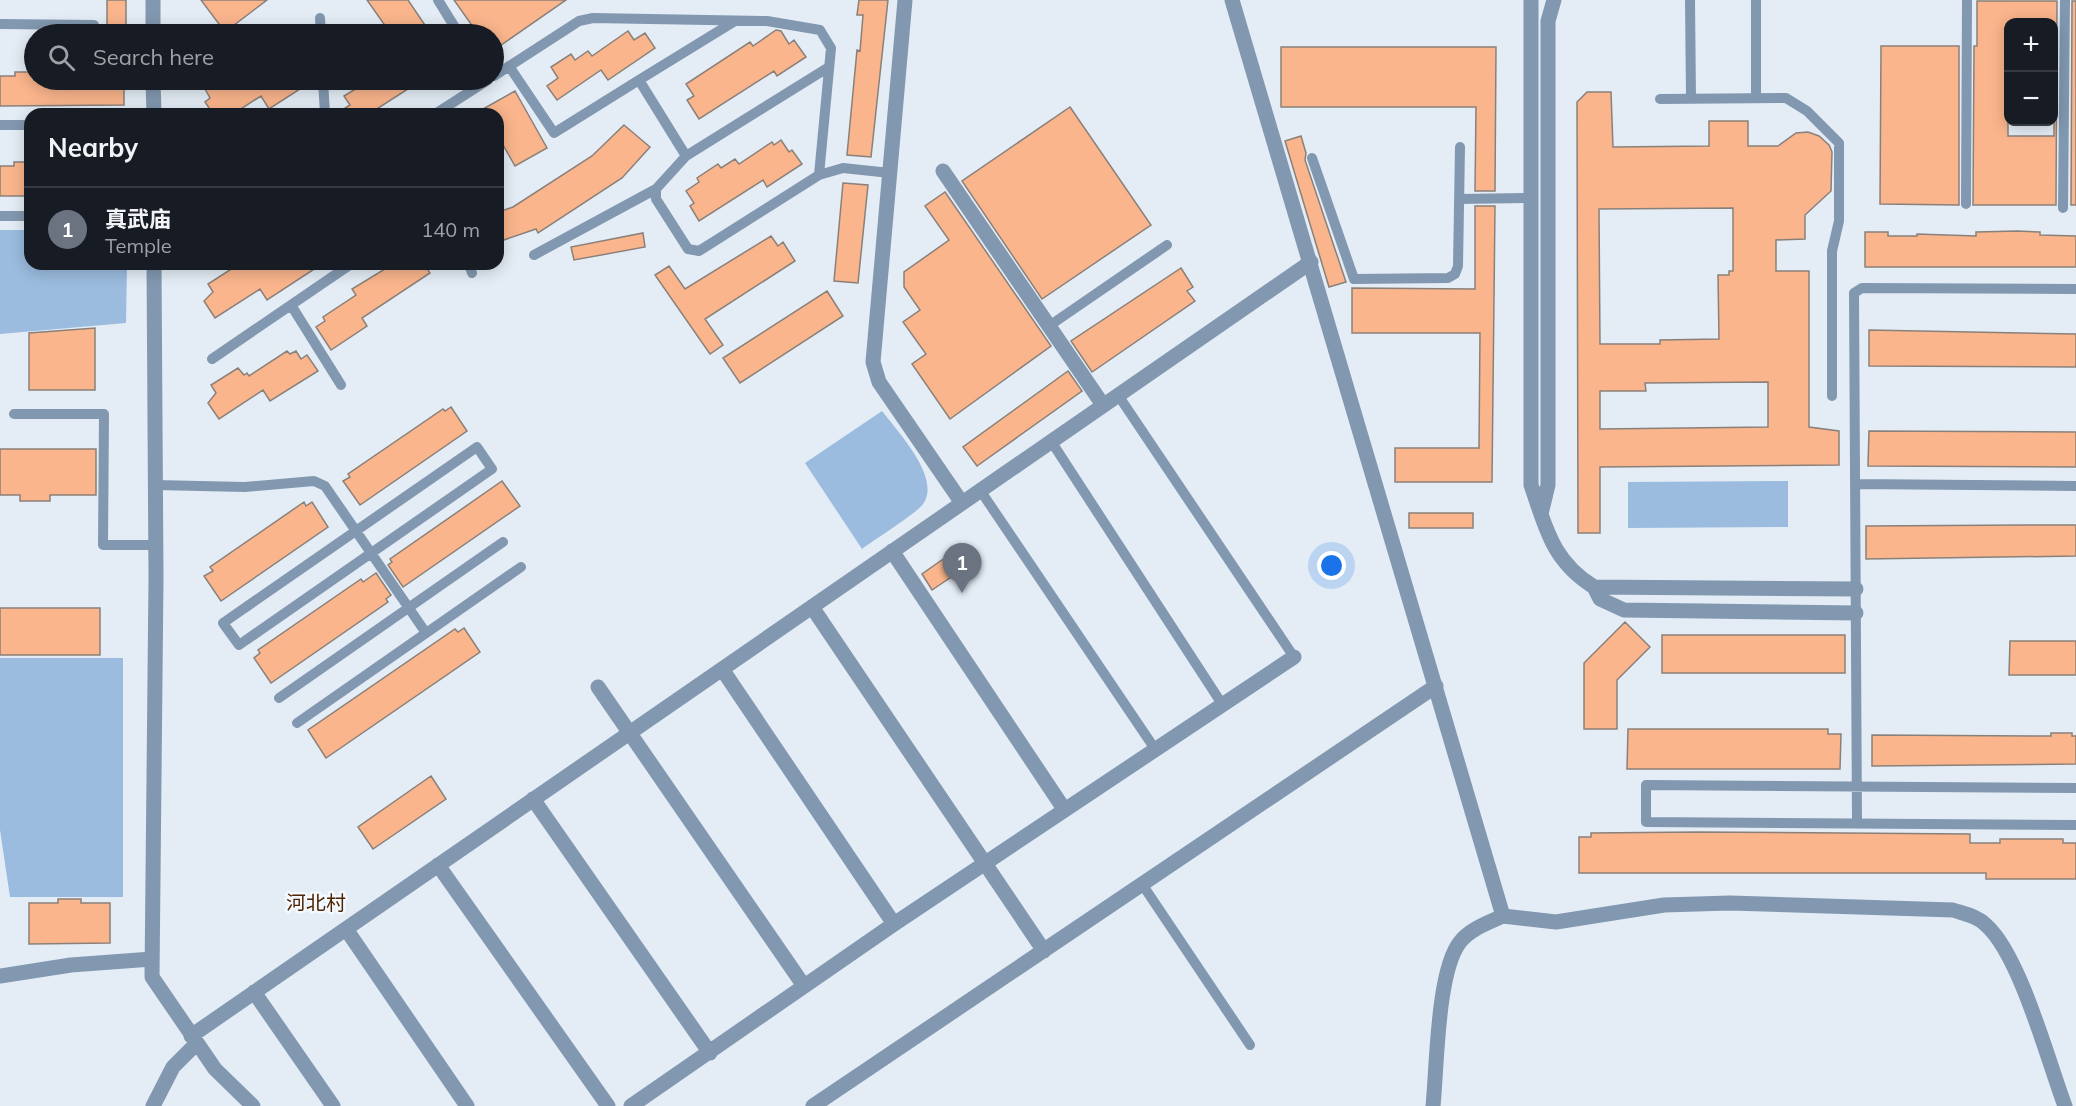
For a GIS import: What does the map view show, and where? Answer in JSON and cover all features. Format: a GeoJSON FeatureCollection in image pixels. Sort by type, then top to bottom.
{"type":"FeatureCollection","features":[{"type":"Feature","properties":{"kind":"street"},"geometry":{"type":"LineString","coordinates":[[153,0],[153,24]]}},
{"type":"Feature","properties":{"kind":"street"},"geometry":{"type":"LineString","coordinates":[[905,0],[873,362],[879,382],[962,503]]}},
{"type":"Feature","properties":{"kind":"street"},"geometry":{"type":"LineString","coordinates":[[1232,0],[1503,916]]}},
{"type":"Feature","properties":{"kind":"street"},"geometry":{"type":"LineString","coordinates":[[1531,0],[1531,485],[1548,538],[1577,576],[1594,586],[1856,589]]}},
{"type":"Feature","properties":{"kind":"street"},"geometry":{"type":"LineString","coordinates":[[1541,514],[1548,485],[1548,21],[1554,0]]}},
{"type":"Feature","properties":{"kind":"street"},"geometry":{"type":"LineString","coordinates":[[153,90],[154,108]]}},
{"type":"Feature","properties":{"kind":"street"},"geometry":{"type":"LineString","coordinates":[[943,171],[1103,405]]}},
{"type":"Feature","properties":{"kind":"street"},"geometry":{"type":"LineString","coordinates":[[153,1106],[173,1067],[193,1040],[254,992],[1311,262]]}},
{"type":"Feature","properties":{"kind":"street"},"geometry":{"type":"LineString","coordinates":[[154,270],[156,545],[152,977],[215,1070],[253,1106]]}},
{"type":"Feature","properties":{"kind":"street"},"geometry":{"type":"LineString","coordinates":[[892,551],[1064,809]]}},
{"type":"Feature","properties":{"kind":"street"},"geometry":{"type":"LineString","coordinates":[[1594,586],[1600,598],[1624,610],[1856,614]]}},
{"type":"Feature","properties":{"kind":"street"},"geometry":{"type":"LineString","coordinates":[[812,607],[1044,951]]}},
{"type":"Feature","properties":{"kind":"street"},"geometry":{"type":"LineString","coordinates":[[632,1106],[894,924],[1294,657]]}},
{"type":"Feature","properties":{"kind":"street"},"geometry":{"type":"LineString","coordinates":[[722,669],[894,924]]}},
{"type":"Feature","properties":{"kind":"street"},"geometry":{"type":"LineString","coordinates":[[813,1106],[1436,686]]}},
{"type":"Feature","properties":{"kind":"street"},"geometry":{"type":"LineString","coordinates":[[598,687],[804,986]]}},
{"type":"Feature","properties":{"kind":"street"},"geometry":{"type":"LineString","coordinates":[[533,799],[710,1053]]}},
{"type":"Feature","properties":{"kind":"street"},"geometry":{"type":"LineString","coordinates":[[438,865],[608,1106]]}},
{"type":"Feature","properties":{"kind":"street"},"geometry":{"type":"LineString","coordinates":[[1434,1106],[1445,983],[1450,961],[1456,948],[1467,935],[1503,916],[1556,922],[1664,905],[1730,903],[1953,910],[1974,916],[1986,925],[2007,950],[2065,1106]]}},
{"type":"Feature","properties":{"kind":"street"},"geometry":{"type":"LineString","coordinates":[[346,928],[467,1106]]}},
{"type":"Feature","properties":{"kind":"street"},"geometry":{"type":"LineString","coordinates":[[0,976],[71,965],[153,958]]}},
{"type":"Feature","properties":{"kind":"street"},"geometry":{"type":"LineString","coordinates":[[254,992],[333,1106]]}},
{"type":"Feature","properties":{"kind":"lane"},"geometry":{"type":"LineString","coordinates":[[438,0],[453,24]]}},
{"type":"Feature","properties":{"kind":"lane"},"geometry":{"type":"LineString","coordinates":[[1690,0],[1690,98]]}},
{"type":"Feature","properties":{"kind":"lane"},"geometry":{"type":"LineString","coordinates":[[1756,0],[1756,98]]}},
{"type":"Feature","properties":{"kind":"lane"},"geometry":{"type":"LineString","coordinates":[[1966,204],[1967,0]]}},
{"type":"Feature","properties":{"kind":"lane"},"geometry":{"type":"LineString","coordinates":[[2063,208],[2065,0]]}},
{"type":"Feature","properties":{"kind":"lane"},"geometry":{"type":"LineString","coordinates":[[320,18],[320,24]]}},
{"type":"Feature","properties":{"kind":"lane"},"geometry":{"type":"LineString","coordinates":[[504,69],[579,21],[593,18],[767,21],[820,30],[831,48],[819,175]]}},
{"type":"Feature","properties":{"kind":"lane"},"geometry":{"type":"LineString","coordinates":[[509,66],[554,133],[735,20]]}},
{"type":"Feature","properties":{"kind":"lane"},"geometry":{"type":"LineString","coordinates":[[0,24],[24,24]]}},
{"type":"Feature","properties":{"kind":"lane"},"geometry":{"type":"LineString","coordinates":[[534,255],[656,189],[686,156],[829,67]]}},
{"type":"Feature","properties":{"kind":"lane"},"geometry":{"type":"LineString","coordinates":[[639,80],[686,156]]}},
{"type":"Feature","properties":{"kind":"lane"},"geometry":{"type":"LineString","coordinates":[[324,90],[325,108]]}},
{"type":"Feature","properties":{"kind":"lane"},"geometry":{"type":"LineString","coordinates":[[444,108],[472,90]]}},
{"type":"Feature","properties":{"kind":"lane"},"geometry":{"type":"LineString","coordinates":[[1660,99],[1786,98],[1807,111],[1839,143],[1839,221],[1832,251],[1832,396]]}},
{"type":"Feature","properties":{"kind":"lane"},"geometry":{"type":"LineString","coordinates":[[0,125],[24,125]]}},
{"type":"Feature","properties":{"kind":"lane"},"geometry":{"type":"LineString","coordinates":[[1312,158],[1354,279],[1448,278],[1455,274],[1458,266],[1460,147]]}},
{"type":"Feature","properties":{"kind":"lane"},"geometry":{"type":"LineString","coordinates":[[656,189],[656,199],[688,249],[699,251],[819,175],[843,168],[890,173]]}},
{"type":"Feature","properties":{"kind":"lane"},"geometry":{"type":"LineString","coordinates":[[1459,199],[1531,198]]}},
{"type":"Feature","properties":{"kind":"lane"},"geometry":{"type":"LineString","coordinates":[[0,216],[24,216]]}},
{"type":"Feature","properties":{"kind":"lane"},"geometry":{"type":"LineString","coordinates":[[1049,326],[1167,245]]}},
{"type":"Feature","properties":{"kind":"lane"},"geometry":{"type":"LineString","coordinates":[[212,359],[342,270]]}},
{"type":"Feature","properties":{"kind":"lane"},"geometry":{"type":"LineString","coordinates":[[1857,823],[1854,293],[1862,288],[2076,289]]}},
{"type":"Feature","properties":{"kind":"lane"},"geometry":{"type":"LineString","coordinates":[[291,305],[341,385]]}},
{"type":"Feature","properties":{"kind":"lane"},"geometry":{"type":"LineString","coordinates":[[1118,395],[1294,657]]}},
{"type":"Feature","properties":{"kind":"lane"},"geometry":{"type":"LineString","coordinates":[[14,414],[104,414],[104,545],[156,545]]}},
{"type":"Feature","properties":{"kind":"lane"},"geometry":{"type":"LineString","coordinates":[[1051,441],[1222,704]]}},
{"type":"Feature","properties":{"kind":"lane"},"geometry":{"type":"LineString","coordinates":[[477,447],[492,469],[371,553],[238,645],[223,623],[477,447]]}},
{"type":"Feature","properties":{"kind":"lane"},"geometry":{"type":"LineString","coordinates":[[155,485],[245,487],[314,481],[324,486],[426,633]]}},
{"type":"Feature","properties":{"kind":"lane"},"geometry":{"type":"LineString","coordinates":[[1855,484],[2076,486]]}},
{"type":"Feature","properties":{"kind":"lane"},"geometry":{"type":"LineString","coordinates":[[980,490],[1155,749]]}},
{"type":"Feature","properties":{"kind":"lane"},"geometry":{"type":"LineString","coordinates":[[279,698],[503,542]]}},
{"type":"Feature","properties":{"kind":"lane"},"geometry":{"type":"LineString","coordinates":[[297,723],[521,567]]}},
{"type":"Feature","properties":{"kind":"lane"},"geometry":{"type":"LineString","coordinates":[[2076,788],[1646,785],[1646,822],[2076,825]]}},
{"type":"Feature","properties":{"kind":"lane"},"geometry":{"type":"LineString","coordinates":[[1143,885],[1250,1045]]}},
{"type":"Feature","properties":{"kind":"shaded area"},"geometry":{"type":"Polygon","coordinates":[[[0,230],[24,230],[24,270],[127,270],[126,323],[0,334],[0,230]]]}},
{"type":"Feature","properties":{"kind":"shaded area"},"geometry":{"type":"Polygon","coordinates":[[[882,411],[915,455],[927,481],[927,493],[919,508],[862,549],[805,463],[882,411]]]}},
{"type":"Feature","properties":{"kind":"shaded area"},"geometry":{"type":"Polygon","coordinates":[[[1788,481],[1788,527],[1628,528],[1628,482],[1788,481]]]}},
{"type":"Feature","properties":{"kind":"shaded area"},"geometry":{"type":"Polygon","coordinates":[[[0,658],[123,658],[123,897],[10,897],[0,830],[0,658]]]}},
{"type":"Feature","properties":{"kind":"building"},"geometry":{"type":"Polygon","coordinates":[[[107,0],[126,0],[126,24],[107,24],[107,0]]]}},
{"type":"Feature","properties":{"kind":"building"},"geometry":{"type":"Polygon","coordinates":[[[201,0],[267,0],[236,24],[219,24],[201,0]]]}},
{"type":"Feature","properties":{"kind":"building"},"geometry":{"type":"Polygon","coordinates":[[[367,0],[408,0],[424,24],[384,24],[367,0]]]}},
{"type":"Feature","properties":{"kind":"building"},"geometry":{"type":"Polygon","coordinates":[[[454,0],[566,0],[504,43],[504,24],[471,24],[454,0]]]}},
{"type":"Feature","properties":{"kind":"building"},"geometry":{"type":"Polygon","coordinates":[[[859,0],[888,0],[871,157],[847,155],[857,50],[860,51],[863,15],[857,15],[859,0]]]}},
{"type":"Feature","properties":{"kind":"building"},"geometry":{"type":"Polygon","coordinates":[[[1977,1],[2057,1],[2057,18],[2004,18],[2004,126],[2008,126],[2008,136],[2054,136],[2054,126],[2056,126],[2056,205],[1973,205],[1974,46],[1977,46],[1977,1]]]}},
{"type":"Feature","properties":{"kind":"building"},"geometry":{"type":"Polygon","coordinates":[[[2072,1],[2076,1],[2076,205],[2071,205],[2072,1]]]}},
{"type":"Feature","properties":{"kind":"building"},"geometry":{"type":"Polygon","coordinates":[[[776,30],[781,31],[789,44],[794,40],[806,57],[777,76],[774,71],[699,119],[687,100],[694,96],[686,84],[750,42],[753,46],[776,30]]]}},
{"type":"Feature","properties":{"kind":"building"},"geometry":{"type":"Polygon","coordinates":[[[628,31],[634,40],[645,33],[655,48],[608,80],[601,70],[557,100],[547,86],[558,78],[551,67],[571,54],[575,60],[588,51],[592,56],[628,31]]]}},
{"type":"Feature","properties":{"kind":"building"},"geometry":{"type":"Polygon","coordinates":[[[1881,46],[1959,46],[1959,205],[1880,204],[1881,46]]]}},
{"type":"Feature","properties":{"kind":"building"},"geometry":{"type":"Polygon","coordinates":[[[1281,47],[1496,47],[1495,191],[1475,191],[1476,107],[1281,107],[1281,47]]]}},
{"type":"Feature","properties":{"kind":"building"},"geometry":{"type":"Polygon","coordinates":[[[15,72],[24,72],[24,90],[124,90],[124,105],[0,106],[0,76],[15,76],[15,72]]]}},
{"type":"Feature","properties":{"kind":"building"},"geometry":{"type":"Polygon","coordinates":[[[206,90],[298,90],[271,108],[261,96],[242,108],[209,108],[205,102],[210,98],[206,90]]]}},
{"type":"Feature","properties":{"kind":"building"},"geometry":{"type":"Polygon","coordinates":[[[354,90],[406,90],[378,108],[345,108],[350,105],[344,96],[354,90]]]}},
{"type":"Feature","properties":{"kind":"building"},"geometry":{"type":"Polygon","coordinates":[[[515,91],[547,148],[515,166],[504,147],[504,108],[485,108],[515,91]]]}},
{"type":"Feature","properties":{"kind":"building"},"geometry":{"type":"Polygon","coordinates":[[[1587,92],[1611,92],[1613,147],[1709,146],[1709,121],[1748,121],[1748,146],[1778,146],[1796,133],[1808,132],[1819,136],[1829,145],[1832,152],[1831,191],[1805,215],[1805,239],[1776,240],[1776,271],[1809,271],[1809,427],[1839,431],[1839,465],[1600,467],[1600,533],[1578,533],[1577,102],[1587,92]],[[1733,208],[1599,209],[1600,344],[1660,344],[1660,340],[1719,339],[1718,275],[1729,275],[1729,271],[1733,271],[1733,208]],[[1768,382],[1645,383],[1646,391],[1600,391],[1600,429],[1768,427],[1768,382]]]}},
{"type":"Feature","properties":{"kind":"building"},"geometry":{"type":"Polygon","coordinates":[[[1070,107],[1151,225],[1042,299],[962,181],[1070,107]]]}},
{"type":"Feature","properties":{"kind":"building"},"geometry":{"type":"Polygon","coordinates":[[[624,125],[650,147],[622,178],[538,233],[536,229],[504,240],[504,210],[513,207],[592,156],[624,125]]]}},
{"type":"Feature","properties":{"kind":"building"},"geometry":{"type":"Polygon","coordinates":[[[1301,136],[1306,153],[1305,160],[1346,282],[1329,287],[1285,141],[1301,136]]]}},
{"type":"Feature","properties":{"kind":"building"},"geometry":{"type":"Polygon","coordinates":[[[781,140],[789,152],[792,150],[802,164],[767,187],[763,180],[699,221],[690,206],[694,203],[686,191],[699,182],[697,178],[718,164],[721,168],[735,159],[739,164],[772,142],[774,145],[781,140]]]}},
{"type":"Feature","properties":{"kind":"building"},"geometry":{"type":"Polygon","coordinates":[[[14,162],[24,162],[24,196],[0,196],[0,166],[14,166],[14,162]]]}},
{"type":"Feature","properties":{"kind":"building"},"geometry":{"type":"Polygon","coordinates":[[[843,183],[868,185],[858,283],[834,281],[843,183]]]}},
{"type":"Feature","properties":{"kind":"building"},"geometry":{"type":"Polygon","coordinates":[[[945,192],[1051,346],[950,419],[912,364],[926,354],[903,322],[920,310],[904,287],[904,272],[949,240],[925,206],[945,192]]]}},
{"type":"Feature","properties":{"kind":"building"},"geometry":{"type":"Polygon","coordinates":[[[1475,206],[1495,206],[1492,482],[1395,482],[1395,448],[1479,448],[1480,333],[1352,333],[1352,288],[1475,289],[1475,206]]]}},
{"type":"Feature","properties":{"kind":"building"},"geometry":{"type":"Polygon","coordinates":[[[1865,232],[1888,232],[1888,236],[1917,236],[1917,234],[1976,236],[1976,232],[2040,232],[2040,235],[2076,236],[2076,267],[1865,267],[1865,232]]]}},
{"type":"Feature","properties":{"kind":"building"},"geometry":{"type":"Polygon","coordinates":[[[643,233],[645,247],[574,260],[571,247],[643,233]]]}},
{"type":"Feature","properties":{"kind":"building"},"geometry":{"type":"Polygon","coordinates":[[[771,236],[778,246],[783,242],[795,261],[705,319],[723,345],[710,354],[655,275],[669,266],[685,289],[771,236]]]}},
{"type":"Feature","properties":{"kind":"building"},"geometry":{"type":"Polygon","coordinates":[[[1181,268],[1193,287],[1187,291],[1195,301],[1092,372],[1071,341],[1181,268]]]}},
{"type":"Feature","properties":{"kind":"building"},"geometry":{"type":"Polygon","coordinates":[[[230,270],[313,270],[267,300],[260,289],[215,318],[204,301],[213,292],[208,284],[230,270]]]}},
{"type":"Feature","properties":{"kind":"building"},"geometry":{"type":"Polygon","coordinates":[[[383,270],[428,270],[430,273],[362,318],[367,326],[331,350],[316,327],[325,321],[323,317],[356,295],[352,289],[383,270]]]}},
{"type":"Feature","properties":{"kind":"building"},"geometry":{"type":"Polygon","coordinates":[[[827,291],[843,316],[740,383],[723,358],[827,291]]]}},
{"type":"Feature","properties":{"kind":"building"},"geometry":{"type":"Polygon","coordinates":[[[95,328],[95,390],[29,390],[29,333],[95,328]]]}},
{"type":"Feature","properties":{"kind":"building"},"geometry":{"type":"Polygon","coordinates":[[[1869,330],[2076,334],[2076,367],[1869,366],[1869,330]]]}},
{"type":"Feature","properties":{"kind":"building"},"geometry":{"type":"Polygon","coordinates":[[[287,351],[290,354],[296,351],[301,359],[307,355],[318,371],[270,401],[263,390],[219,419],[208,403],[216,393],[211,385],[238,368],[244,375],[247,373],[249,376],[287,351]]]}},
{"type":"Feature","properties":{"kind":"building"},"geometry":{"type":"Polygon","coordinates":[[[1068,371],[1082,391],[977,466],[963,447],[1068,371]]]}},
{"type":"Feature","properties":{"kind":"building"},"geometry":{"type":"Polygon","coordinates":[[[451,407],[467,431],[360,505],[343,481],[350,477],[348,474],[443,409],[445,411],[451,407]]]}},
{"type":"Feature","properties":{"kind":"building"},"geometry":{"type":"Polygon","coordinates":[[[1869,431],[2076,432],[2076,467],[1868,466],[1869,431]]]}},
{"type":"Feature","properties":{"kind":"building"},"geometry":{"type":"Polygon","coordinates":[[[0,449],[96,449],[96,495],[50,495],[50,501],[20,501],[20,495],[0,495],[0,449]]]}},
{"type":"Feature","properties":{"kind":"building"},"geometry":{"type":"Polygon","coordinates":[[[502,481],[520,506],[403,587],[388,565],[392,562],[390,559],[502,481]]]}},
{"type":"Feature","properties":{"kind":"building"},"geometry":{"type":"Polygon","coordinates":[[[304,502],[306,506],[312,502],[328,527],[221,601],[204,576],[213,571],[210,567],[304,502]]]}},
{"type":"Feature","properties":{"kind":"building"},"geometry":{"type":"Polygon","coordinates":[[[1409,513],[1473,513],[1473,528],[1409,528],[1409,513]]]}},
{"type":"Feature","properties":{"kind":"building"},"geometry":{"type":"Polygon","coordinates":[[[2076,525],[2076,556],[1866,559],[1866,526],[2076,525]]]}},
{"type":"Feature","properties":{"kind":"building"},"geometry":{"type":"Polygon","coordinates":[[[949,555],[960,571],[932,590],[922,574],[949,555]]]}},
{"type":"Feature","properties":{"kind":"building"},"geometry":{"type":"Polygon","coordinates":[[[376,573],[391,595],[386,599],[388,602],[271,683],[254,658],[260,653],[258,650],[361,579],[363,582],[376,573]]]}},
{"type":"Feature","properties":{"kind":"building"},"geometry":{"type":"Polygon","coordinates":[[[0,608],[100,608],[100,655],[0,655],[0,608]]]}},
{"type":"Feature","properties":{"kind":"building"},"geometry":{"type":"Polygon","coordinates":[[[1625,622],[1650,647],[1617,680],[1617,729],[1584,729],[1584,663],[1625,622]]]}},
{"type":"Feature","properties":{"kind":"building"},"geometry":{"type":"Polygon","coordinates":[[[464,628],[480,652],[326,758],[308,730],[455,629],[458,632],[464,628]]]}},
{"type":"Feature","properties":{"kind":"building"},"geometry":{"type":"Polygon","coordinates":[[[1662,635],[1845,635],[1845,673],[1662,673],[1662,635]]]}},
{"type":"Feature","properties":{"kind":"building"},"geometry":{"type":"Polygon","coordinates":[[[2010,641],[2076,641],[2076,675],[2009,675],[2010,641]]]}},
{"type":"Feature","properties":{"kind":"building"},"geometry":{"type":"Polygon","coordinates":[[[1628,729],[1828,729],[1828,734],[1841,734],[1840,769],[1627,769],[1628,729]]]}},
{"type":"Feature","properties":{"kind":"building"},"geometry":{"type":"Polygon","coordinates":[[[2051,733],[2072,733],[2072,736],[2076,736],[2076,764],[1872,766],[1872,735],[2051,736],[2051,733]]]}},
{"type":"Feature","properties":{"kind":"building"},"geometry":{"type":"Polygon","coordinates":[[[431,776],[446,799],[373,849],[358,827],[431,776]]]}},
{"type":"Feature","properties":{"kind":"building"},"geometry":{"type":"Polygon","coordinates":[[[1591,833],[1970,834],[1970,843],[2000,843],[2000,839],[2063,839],[2063,843],[2076,843],[2076,879],[1986,879],[1986,873],[1579,873],[1579,837],[1591,837],[1591,833]]]}},
{"type":"Feature","properties":{"kind":"building"},"geometry":{"type":"Polygon","coordinates":[[[58,899],[81,899],[81,903],[110,903],[110,943],[29,944],[29,903],[58,903],[58,899]]]}},
{"type":"Feature","properties":{"kind":"place","name":"真武庙"},"geometry":{"type":"Point","coordinates":[962,593]}},
{"type":"Feature","properties":{"kind":"district","name":"河北村"},"geometry":{"type":"Point","coordinates":[316,903]}}]}
